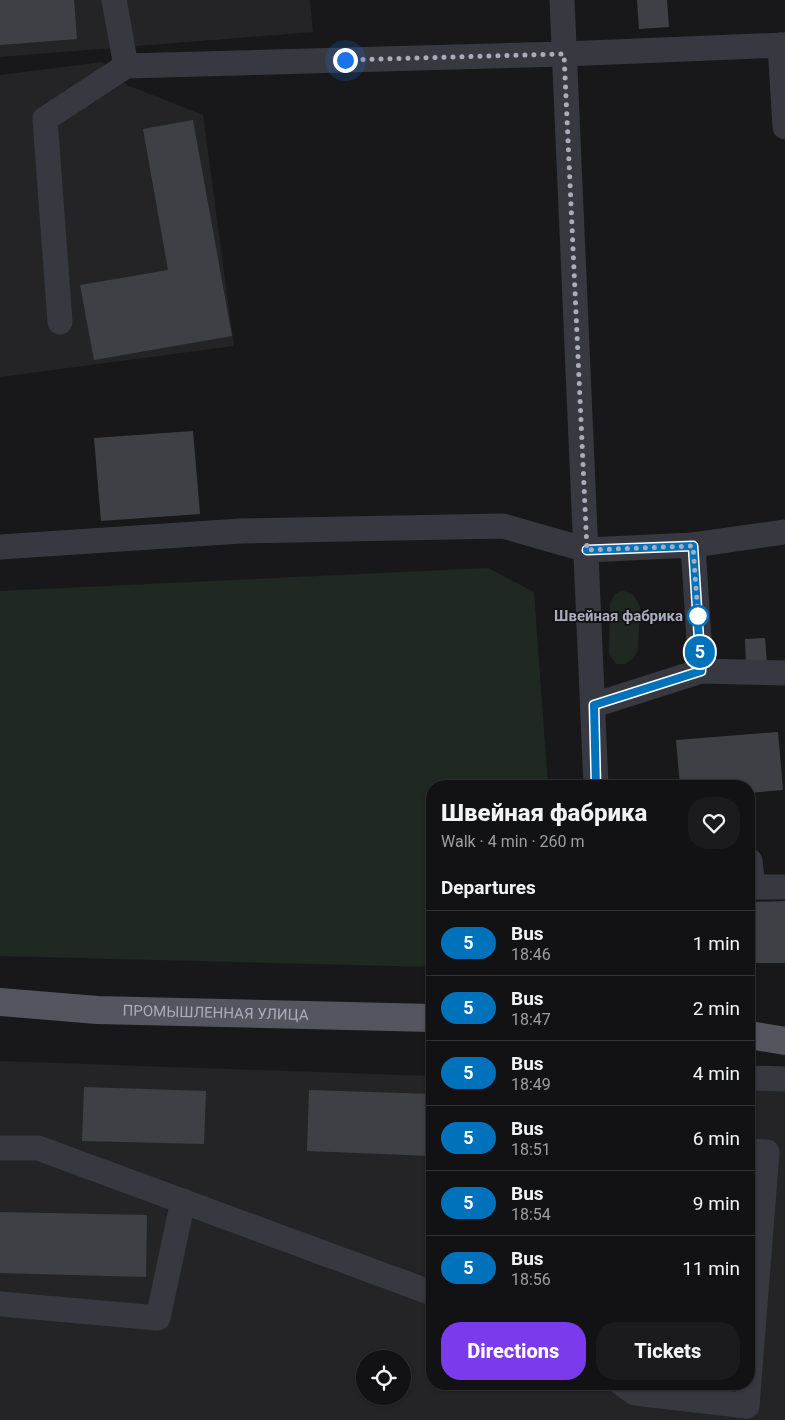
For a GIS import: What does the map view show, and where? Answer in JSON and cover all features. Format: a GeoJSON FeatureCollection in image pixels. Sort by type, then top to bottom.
{"type":"FeatureCollection","features":[{"type":"Feature","properties":{"kind":"main road","name":"ПРОМЫШЛЕННАЯ УЛИЦА"},"geometry":{"type":"LineString","coordinates":[[0,1002],[97,1010],[426,1018]]}},
{"type":"Feature","properties":{"kind":"main road"},"geometry":{"type":"LineString","coordinates":[[755,1036],[785,1041]]}},
{"type":"Feature","properties":{"kind":"street"},"geometry":{"type":"LineString","coordinates":[[114,0],[126,66]]}},
{"type":"Feature","properties":{"kind":"street"},"geometry":{"type":"LineString","coordinates":[[562,0],[596,780]]}},
{"type":"Feature","properties":{"kind":"street"},"geometry":{"type":"LineString","coordinates":[[60,322],[45,120],[126,66],[564,54],[782,45],[785,127]]}},
{"type":"Feature","properties":{"kind":"street"},"geometry":{"type":"LineString","coordinates":[[0,547],[241,531],[502,526],[587,550],[693,546],[785,532]]}},
{"type":"Feature","properties":{"kind":"street"},"geometry":{"type":"LineString","coordinates":[[693,546],[701,671]]}},
{"type":"Feature","properties":{"kind":"street"},"geometry":{"type":"LineString","coordinates":[[594,705],[701,671],[785,672]]}},
{"type":"Feature","properties":{"kind":"street"},"geometry":{"type":"LineString","coordinates":[[755,887],[785,887]]}},
{"type":"Feature","properties":{"kind":"street"},"geometry":{"type":"LineString","coordinates":[[755,1078],[785,1079]]}},
{"type":"Feature","properties":{"kind":"street"},"geometry":{"type":"LineString","coordinates":[[0,1148],[38,1148],[426,1291]]}},
{"type":"Feature","properties":{"kind":"street"},"geometry":{"type":"LineString","coordinates":[[755,1151],[767,1152],[755,1245]]}},
{"type":"Feature","properties":{"kind":"street"},"geometry":{"type":"LineString","coordinates":[[0,1304],[158,1318],[183,1201]]}},
{"type":"Feature","properties":{"kind":"street"},"geometry":{"type":"LineString","coordinates":[[631,1390],[635,1393],[747,1406],[748,1390]]}},
{"type":"Feature","properties":{"kind":"shaded area"},"geometry":{"type":"Polygon","coordinates":[[[0,0],[310,0],[313,32],[0,57],[0,0]]]}},
{"type":"Feature","properties":{"kind":"shaded area"},"geometry":{"type":"Polygon","coordinates":[[[102,62],[127,85],[203,115],[234,346],[0,377],[0,75],[102,62]]]}},
{"type":"Feature","properties":{"kind":"shaded area"},"geometry":{"type":"Polygon","coordinates":[[[488,568],[534,592],[548,780],[426,780],[426,967],[0,956],[0,591],[488,568]]]}},
{"type":"Feature","properties":{"kind":"shaded area"},"geometry":{"type":"Polygon","coordinates":[[[622,590],[633,595],[640,606],[638,650],[633,659],[625,664],[616,664],[609,654],[610,603],[615,594],[622,590]]]}},
{"type":"Feature","properties":{"kind":"shaded area"},"geometry":{"type":"Polygon","coordinates":[[[0,1061],[426,1076],[426,1390],[755,1390],[755,1086],[785,1087],[785,1420],[0,1420],[0,1061]]]}},
{"type":"Feature","properties":{"kind":"building"},"geometry":{"type":"Polygon","coordinates":[[[0,0],[74,0],[77,39],[0,45],[0,0]]]}},
{"type":"Feature","properties":{"kind":"building"},"geometry":{"type":"Polygon","coordinates":[[[637,0],[667,0],[669,27],[639,29],[637,0]]]}},
{"type":"Feature","properties":{"kind":"building"},"geometry":{"type":"Polygon","coordinates":[[[193,120],[232,336],[94,360],[80,285],[168,270],[143,129],[193,120]]]}},
{"type":"Feature","properties":{"kind":"building"},"geometry":{"type":"Polygon","coordinates":[[[193,431],[200,514],[101,521],[94,438],[193,431]]]}},
{"type":"Feature","properties":{"kind":"building"},"geometry":{"type":"Polygon","coordinates":[[[765,638],[767,664],[746,664],[745,639],[765,638]]]}},
{"type":"Feature","properties":{"kind":"building"},"geometry":{"type":"Polygon","coordinates":[[[778,732],[783,790],[755,792],[755,780],[679,780],[676,740],[778,732]]]}},
{"type":"Feature","properties":{"kind":"building"},"geometry":{"type":"Polygon","coordinates":[[[785,901],[785,963],[755,963],[755,902],[785,901]]]}},
{"type":"Feature","properties":{"kind":"building"},"geometry":{"type":"Polygon","coordinates":[[[84,1087],[206,1091],[204,1144],[82,1141],[84,1087]]]}},
{"type":"Feature","properties":{"kind":"building"},"geometry":{"type":"Polygon","coordinates":[[[309,1090],[426,1094],[426,1156],[307,1151],[309,1090]]]}},
{"type":"Feature","properties":{"kind":"building"},"geometry":{"type":"Polygon","coordinates":[[[0,1212],[147,1215],[146,1277],[0,1273],[0,1212]]]}},
{"type":"Feature","properties":{"kind":"bus line","name":"5"},"geometry":{"type":"LineString","coordinates":[[587,550],[693,546],[701,671],[594,705],[596,780]]}},
{"type":"Feature","properties":{"kind":"place","name":"Швейная фабрика"},"geometry":{"type":"Point","coordinates":[698,616]}},
{"type":"Feature","properties":{"kind":"route"},"geometry":{"type":"LineString","coordinates":[[345,60],[564,54],[587,550],[693,546],[698,616]]}}]}
